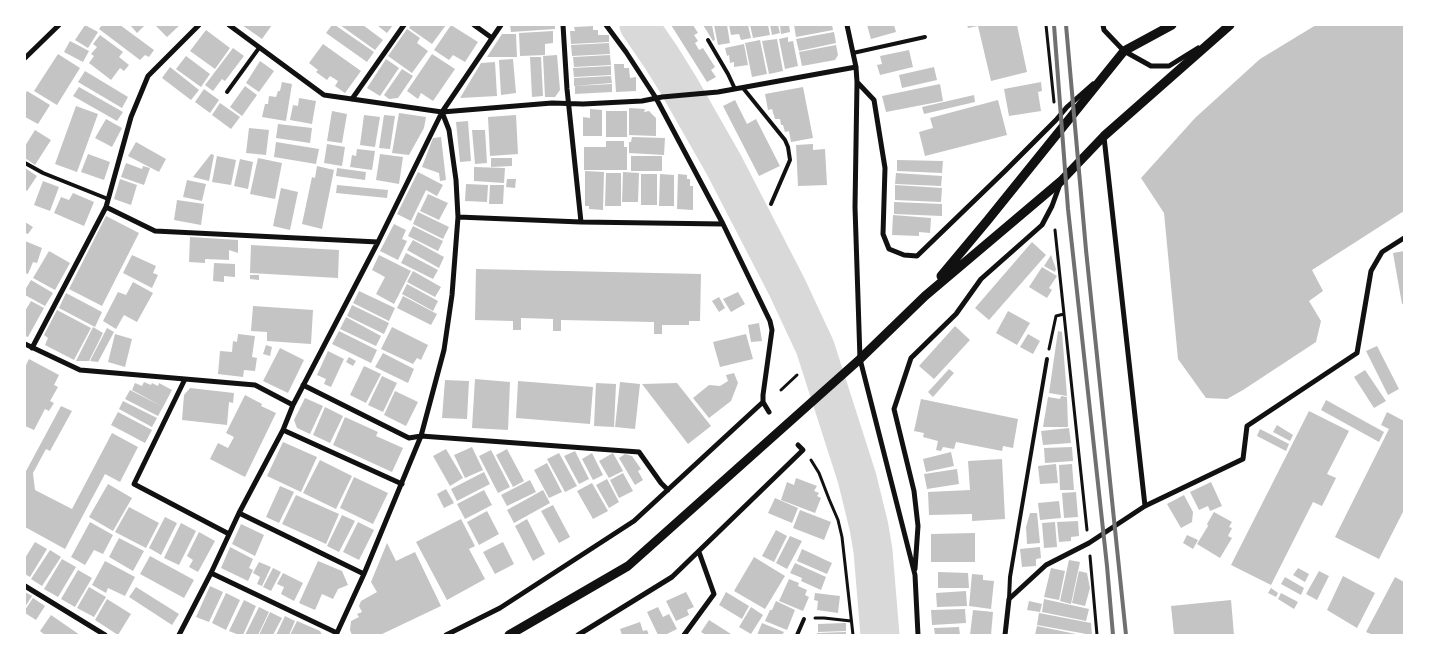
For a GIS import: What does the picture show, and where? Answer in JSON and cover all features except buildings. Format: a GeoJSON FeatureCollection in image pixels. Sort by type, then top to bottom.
{"type":"FeatureCollection","features":[{"type":"Feature","properties":{"kind":"street"},"geometry":{"type":"LineString","coordinates":[[25,58],[59,25]]}},
{"type":"Feature","properties":{"kind":"street"},"geometry":{"type":"LineString","coordinates":[[32,348],[106,206],[131,117],[148,76],[199,25]]}},
{"type":"Feature","properties":{"kind":"street"},"geometry":{"type":"LineString","coordinates":[[229,25],[324,95],[442,112],[569,103],[642,101],[742,88],[856,67]]}},
{"type":"Feature","properties":{"kind":"street"},"geometry":{"type":"LineString","coordinates":[[352,99],[404,25]]}},
{"type":"Feature","properties":{"kind":"street"},"geometry":{"type":"LineString","coordinates":[[474,25],[492,38]]}},
{"type":"Feature","properties":{"kind":"street"},"geometry":{"type":"LineString","coordinates":[[178,635],[212,573],[239,513],[283,430],[303,385],[378,242],[442,112],[501,25]]}},
{"type":"Feature","properties":{"kind":"street"},"geometry":{"type":"LineString","coordinates":[[563,25],[581,222]]}},
{"type":"Feature","properties":{"kind":"street"},"geometry":{"type":"LineString","coordinates":[[606,25],[656,98],[723,224],[770,321],[772,330],[763,391],[763,402],[769,412]]}},
{"type":"Feature","properties":{"kind":"street"},"geometry":{"type":"LineString","coordinates":[[847,25],[856,67],[857,82],[856,207],[860,358],[915,575]]}},
{"type":"Feature","properties":{"kind":"street"},"geometry":{"type":"LineString","coordinates":[[1103,25],[1104,30],[1124,51],[1151,66],[1169,66],[1211,40]]}},
{"type":"Feature","properties":{"kind":"street"},"geometry":{"type":"LineString","coordinates":[[925,296],[1005,200],[1124,51],[1172,25]]}},
{"type":"Feature","properties":{"kind":"street"},"geometry":{"type":"LineString","coordinates":[[509,635],[628,566],[860,358],[925,296],[1060,181],[1104,136],[1230,25]]}},
{"type":"Feature","properties":{"kind":"street"},"geometry":{"type":"LineString","coordinates":[[857,82],[874,100],[885,168],[883,234],[889,249],[904,255],[917,256],[1005,171],[1067,107],[1107,72]]}},
{"type":"Feature","properties":{"kind":"street"},"geometry":{"type":"LineString","coordinates":[[212,573],[336,634],[402,484],[420,436],[444,350],[452,295],[458,216],[456,180],[449,130],[442,112]]}},
{"type":"Feature","properties":{"kind":"street"},"geometry":{"type":"LineString","coordinates":[[1104,136],[1145,506]]}},
{"type":"Feature","properties":{"kind":"street"},"geometry":{"type":"LineString","coordinates":[[918,635],[915,575],[918,526],[914,491],[894,409],[911,358],[956,314],[980,279],[1042,224],[1052,206],[1060,181]]}},
{"type":"Feature","properties":{"kind":"street"},"geometry":{"type":"LineString","coordinates":[[106,206],[155,231],[378,242]]}},
{"type":"Feature","properties":{"kind":"street"},"geometry":{"type":"LineString","coordinates":[[458,216],[581,222],[723,224]]}},
{"type":"Feature","properties":{"kind":"street"},"geometry":{"type":"LineString","coordinates":[[1005,635],[1008,599],[1046,564],[1089,543],[1145,506],[1243,459],[1247,426],[1357,353],[1371,272],[1382,252],[1404,238]]}},
{"type":"Feature","properties":{"kind":"street"},"geometry":{"type":"LineString","coordinates":[[25,344],[80,370],[255,385],[293,405]]}},
{"type":"Feature","properties":{"kind":"street"},"geometry":{"type":"LineString","coordinates":[[185,379],[134,484],[229,534]]}},
{"type":"Feature","properties":{"kind":"street"},"geometry":{"type":"LineString","coordinates":[[303,385],[409,438],[420,436],[639,452],[668,490]]}},
{"type":"Feature","properties":{"kind":"street"},"geometry":{"type":"LineString","coordinates":[[446,635],[500,608],[634,521],[763,402]]}},
{"type":"Feature","properties":{"kind":"street"},"geometry":{"type":"LineString","coordinates":[[283,430],[402,484]]}},
{"type":"Feature","properties":{"kind":"street"},"geometry":{"type":"LineString","coordinates":[[578,635],[672,577],[803,450],[798,445]]}},
{"type":"Feature","properties":{"kind":"street"},"geometry":{"type":"LineString","coordinates":[[239,513],[364,574]]}},
{"type":"Feature","properties":{"kind":"street"},"geometry":{"type":"LineString","coordinates":[[684,635],[714,594],[699,552]]}},
{"type":"Feature","properties":{"kind":"street"},"geometry":{"type":"LineString","coordinates":[[25,586],[105,635]]}},
{"type":"Feature","properties":{"kind":"lane"},"geometry":{"type":"LineString","coordinates":[[853,53],[925,37]]}},
{"type":"Feature","properties":{"kind":"lane"},"geometry":{"type":"LineString","coordinates":[[708,40],[735,89]]}},
{"type":"Feature","properties":{"kind":"lane"},"geometry":{"type":"LineString","coordinates":[[227,92],[260,48]]}},
{"type":"Feature","properties":{"kind":"lane"},"geometry":{"type":"LineString","coordinates":[[742,88],[785,140],[788,147],[790,160],[772,204]]}},
{"type":"Feature","properties":{"kind":"lane"},"geometry":{"type":"LineString","coordinates":[[25,163],[43,173],[108,199]]}},
{"type":"Feature","properties":{"kind":"lane"},"geometry":{"type":"LineString","coordinates":[[1008,599],[1010,577],[1047,359]]}},
{"type":"Feature","properties":{"kind":"lane"},"geometry":{"type":"LineString","coordinates":[[797,635],[804,619]]}},
{"type":"Feature","properties":{"kind":"path"},"geometry":{"type":"LineString","coordinates":[[1046,25],[1056,120]]}},
{"type":"Feature","properties":{"kind":"path"},"geometry":{"type":"LineString","coordinates":[[1052,206],[1089,543],[1097,635]]}},
{"type":"Feature","properties":{"kind":"path"},"geometry":{"type":"LineString","coordinates":[[1047,359],[1056,316],[1064,314]]}},
{"type":"Feature","properties":{"kind":"path"},"geometry":{"type":"LineString","coordinates":[[781,390],[797,375]]}},
{"type":"Feature","properties":{"kind":"path"},"geometry":{"type":"LineString","coordinates":[[803,450],[819,473],[838,520],[842,537],[853,635]]}},
{"type":"Feature","properties":{"kind":"path"},"geometry":{"type":"LineString","coordinates":[[804,619],[824,618],[852,621]]}},
{"type":"Feature","properties":{"kind":"waterway"},"geometry":{"type":"LineString","coordinates":[[639,25],[679,86],[724,165],[787,287],[815,347],[857,478],[869,527],[873,551],[880,635]]}},
{"type":"Feature","properties":{"kind":"railway"},"geometry":{"type":"LineString","coordinates":[[1054,25],[1068,209],[1113,635]]}},
{"type":"Feature","properties":{"kind":"railway"},"geometry":{"type":"LineString","coordinates":[[1066,25],[1086,250],[1126,635]]}}]}
